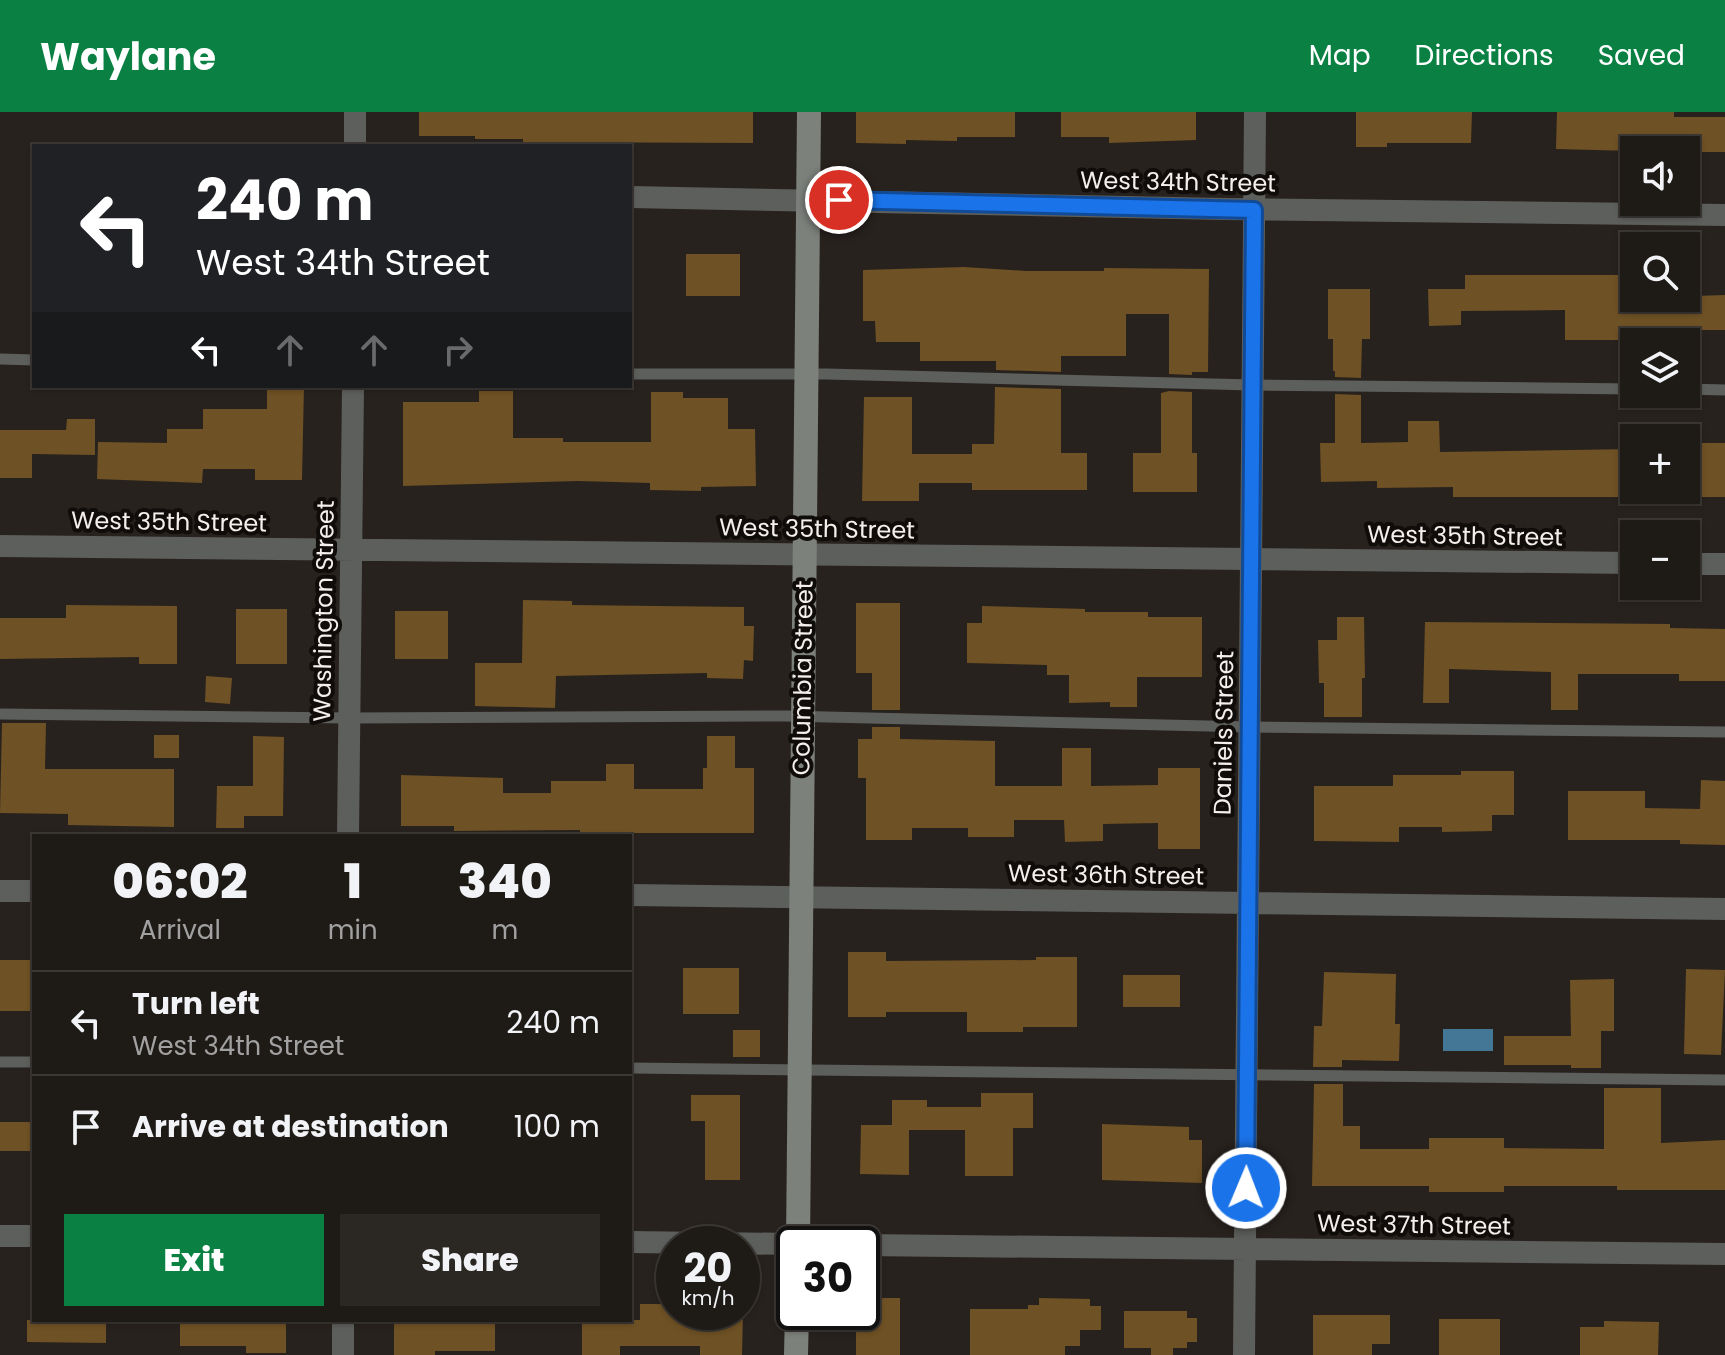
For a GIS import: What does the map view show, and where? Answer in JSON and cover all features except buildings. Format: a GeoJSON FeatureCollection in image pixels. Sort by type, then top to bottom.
{"type":"FeatureCollection","features":[{"type":"Feature","properties":{"kind":"street"},"geometry":{"type":"LineString","coordinates":[[355,112],[355,144]]}},
{"type":"Feature","properties":{"kind":"street","name":"Columbia Street"},"geometry":{"type":"LineString","coordinates":[[796,1226],[809,112]]}},
{"type":"Feature","properties":{"kind":"street","name":"Daniels Street"},"geometry":{"type":"LineString","coordinates":[[1244,1355],[1255,112]]}},
{"type":"Feature","properties":{"kind":"street","name":"West 34th Street"},"geometry":{"type":"LineString","coordinates":[[632,197],[1254,210],[1725,215]]}},
{"type":"Feature","properties":{"kind":"street","name":"Washington Street"},"geometry":{"type":"LineString","coordinates":[[348,834],[353,388]]}},
{"type":"Feature","properties":{"kind":"street","name":"West 35th Street"},"geometry":{"type":"LineString","coordinates":[[0,546],[1620,563]]}},
{"type":"Feature","properties":{"kind":"street"},"geometry":{"type":"LineString","coordinates":[[1700,564],[1725,564]]}},
{"type":"Feature","properties":{"kind":"street"},"geometry":{"type":"LineString","coordinates":[[0,891],[32,891]]}},
{"type":"Feature","properties":{"kind":"street","name":"West 36th Street"},"geometry":{"type":"LineString","coordinates":[[632,895],[1725,909]]}},
{"type":"Feature","properties":{"kind":"street"},"geometry":{"type":"LineString","coordinates":[[0,1236],[32,1236]]}},
{"type":"Feature","properties":{"kind":"street"},"geometry":{"type":"LineString","coordinates":[[632,1242],[776,1244]]}},
{"type":"Feature","properties":{"kind":"street","name":"West 37th Street"},"geometry":{"type":"LineString","coordinates":[[880,1245],[1725,1254]]}},
{"type":"Feature","properties":{"kind":"street"},"geometry":{"type":"LineString","coordinates":[[343,1322],[343,1355]]}},
{"type":"Feature","properties":{"kind":"street"},"geometry":{"type":"LineString","coordinates":[[796,1355],[797,1330]]}},
{"type":"Feature","properties":{"kind":"lane"},"geometry":{"type":"LineString","coordinates":[[0,359],[32,360]]}},
{"type":"Feature","properties":{"kind":"lane"},"geometry":{"type":"LineString","coordinates":[[632,374],[806,374],[1253,385],[1620,389]]}},
{"type":"Feature","properties":{"kind":"lane"},"geometry":{"type":"LineString","coordinates":[[1700,389],[1725,390]]}},
{"type":"Feature","properties":{"kind":"lane"},"geometry":{"type":"LineString","coordinates":[[0,714],[349,718],[803,717],[1250,727],[1725,732]]}},
{"type":"Feature","properties":{"kind":"lane"},"geometry":{"type":"LineString","coordinates":[[0,1062],[32,1062]]}},
{"type":"Feature","properties":{"kind":"lane"},"geometry":{"type":"LineString","coordinates":[[632,1068],[1725,1080]]}},
{"type":"Feature","properties":{"kind":"water"},"geometry":{"type":"Polygon","coordinates":[[[1443,1029],[1493,1029],[1493,1051],[1443,1051],[1443,1029]]]}},
{"type":"Feature","properties":{"kind":"route"},"geometry":{"type":"LineString","coordinates":[[839,200],[1254,210],[1246,1188]]}}]}
